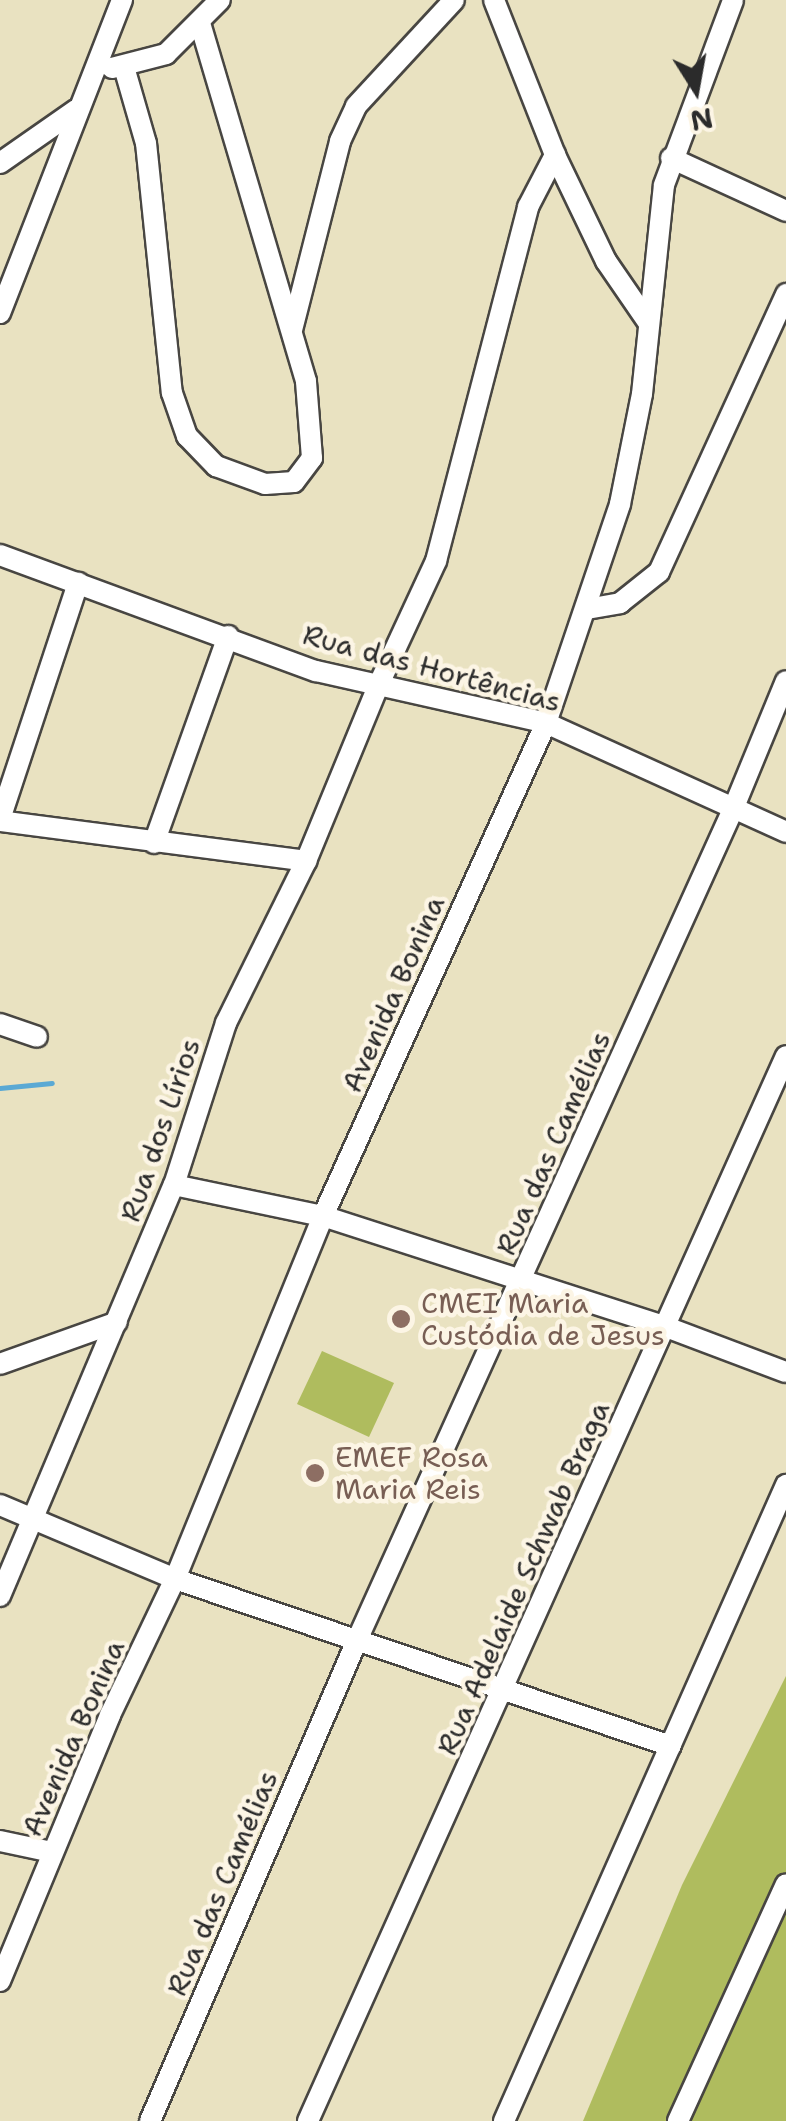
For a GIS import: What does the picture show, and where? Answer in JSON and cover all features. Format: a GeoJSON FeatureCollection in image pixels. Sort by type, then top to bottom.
{"type":"FeatureCollection","features":[{"type":"Feature","properties":{"kind":"street"},"geometry":{"type":"LineString","coordinates":[[0,312],[122,0]]}},
{"type":"Feature","properties":{"kind":"street"},"geometry":{"type":"LineString","coordinates":[[97,70],[124,67],[166,54],[220,0]]}},
{"type":"Feature","properties":{"kind":"street"},"geometry":{"type":"LineString","coordinates":[[291,333],[340,140],[356,106],[454,0]]}},
{"type":"Feature","properties":{"kind":"street"},"geometry":{"type":"LineString","coordinates":[[494,0],[555,156],[606,261],[648,322]]}},
{"type":"Feature","properties":{"kind":"street","name":"Avenida Bonina"},"geometry":{"type":"LineString","coordinates":[[0,1981],[52,1852],[175,1579],[323,1216],[546,723],[620,504],[642,394],[671,158],[733,0]]}},
{"type":"Feature","properties":{"kind":"street"},"geometry":{"type":"LineString","coordinates":[[124,67],[146,144],[172,393],[187,436],[216,466],[281,486],[294,482],[312,458],[306,382],[200,22]]}},
{"type":"Feature","properties":{"kind":"street"},"geometry":{"type":"LineString","coordinates":[[0,163],[76,110]]}},
{"type":"Feature","properties":{"kind":"street","name":"Rua dos Lírios"},"geometry":{"type":"LineString","coordinates":[[0,1596],[174,1185],[226,1022],[306,861],[378,684],[436,561],[528,207],[555,156]]}},
{"type":"Feature","properties":{"kind":"street"},"geometry":{"type":"LineString","coordinates":[[671,158],[786,211]]}},
{"type":"Feature","properties":{"kind":"street"},"geometry":{"type":"LineString","coordinates":[[586,609],[620,604],[659,572],[786,294]]}},
{"type":"Feature","properties":{"kind":"street","name":"Rua das Hortências"},"geometry":{"type":"LineString","coordinates":[[0,555],[316,670],[546,723],[786,832]]}},
{"type":"Feature","properties":{"kind":"street"},"geometry":{"type":"LineString","coordinates":[[78,583],[0,820],[306,861]]}},
{"type":"Feature","properties":{"kind":"street"},"geometry":{"type":"LineString","coordinates":[[154,843],[228,636]]}},
{"type":"Feature","properties":{"kind":"street","name":"Rua das Camélias"},"geometry":{"type":"LineString","coordinates":[[150,2121],[358,1638],[734,806],[786,681]]}},
{"type":"Feature","properties":{"kind":"street"},"geometry":{"type":"LineString","coordinates":[[0,1024],[37,1036]]}},
{"type":"Feature","properties":{"kind":"street","name":"Rua Adelaide Schwab Braga"},"geometry":{"type":"LineString","coordinates":[[308,2121],[786,1056]]}},
{"type":"Feature","properties":{"kind":"street"},"geometry":{"type":"LineString","coordinates":[[174,1185],[323,1216],[666,1328],[786,1372]]}},
{"type":"Feature","properties":{"kind":"street"},"geometry":{"type":"LineString","coordinates":[[0,1364],[117,1322]]}},
{"type":"Feature","properties":{"kind":"street"},"geometry":{"type":"LineString","coordinates":[[504,2121],[786,1485]]}},
{"type":"Feature","properties":{"kind":"street"},"geometry":{"type":"LineString","coordinates":[[0,1505],[175,1579],[671,1746]]}},
{"type":"Feature","properties":{"kind":"street"},"geometry":{"type":"LineString","coordinates":[[0,1841],[52,1852]]}},
{"type":"Feature","properties":{"kind":"street"},"geometry":{"type":"LineString","coordinates":[[678,2121],[786,1884]]}},
{"type":"Feature","properties":{"kind":"green space"},"geometry":{"type":"Polygon","coordinates":[[[322,1351],[394,1383],[369,1437],[297,1404],[322,1351]]]}},
{"type":"Feature","properties":{"kind":"green space"},"geometry":{"type":"Polygon","coordinates":[[[786,1676],[786,2121],[583,2121],[682,1885],[786,1676]]]}},
{"type":"Feature","properties":{"kind":"waterway"},"geometry":{"type":"LineString","coordinates":[[0,1088],[52,1083]]}},
{"type":"Feature","properties":{"kind":"place","name":"CMEI Maria Custódia de Jesus"},"geometry":{"type":"Point","coordinates":[401,1319]}},
{"type":"Feature","properties":{"kind":"place","name":"EMEF Rosa Maria Reis"},"geometry":{"type":"Point","coordinates":[315,1473]}}]}
